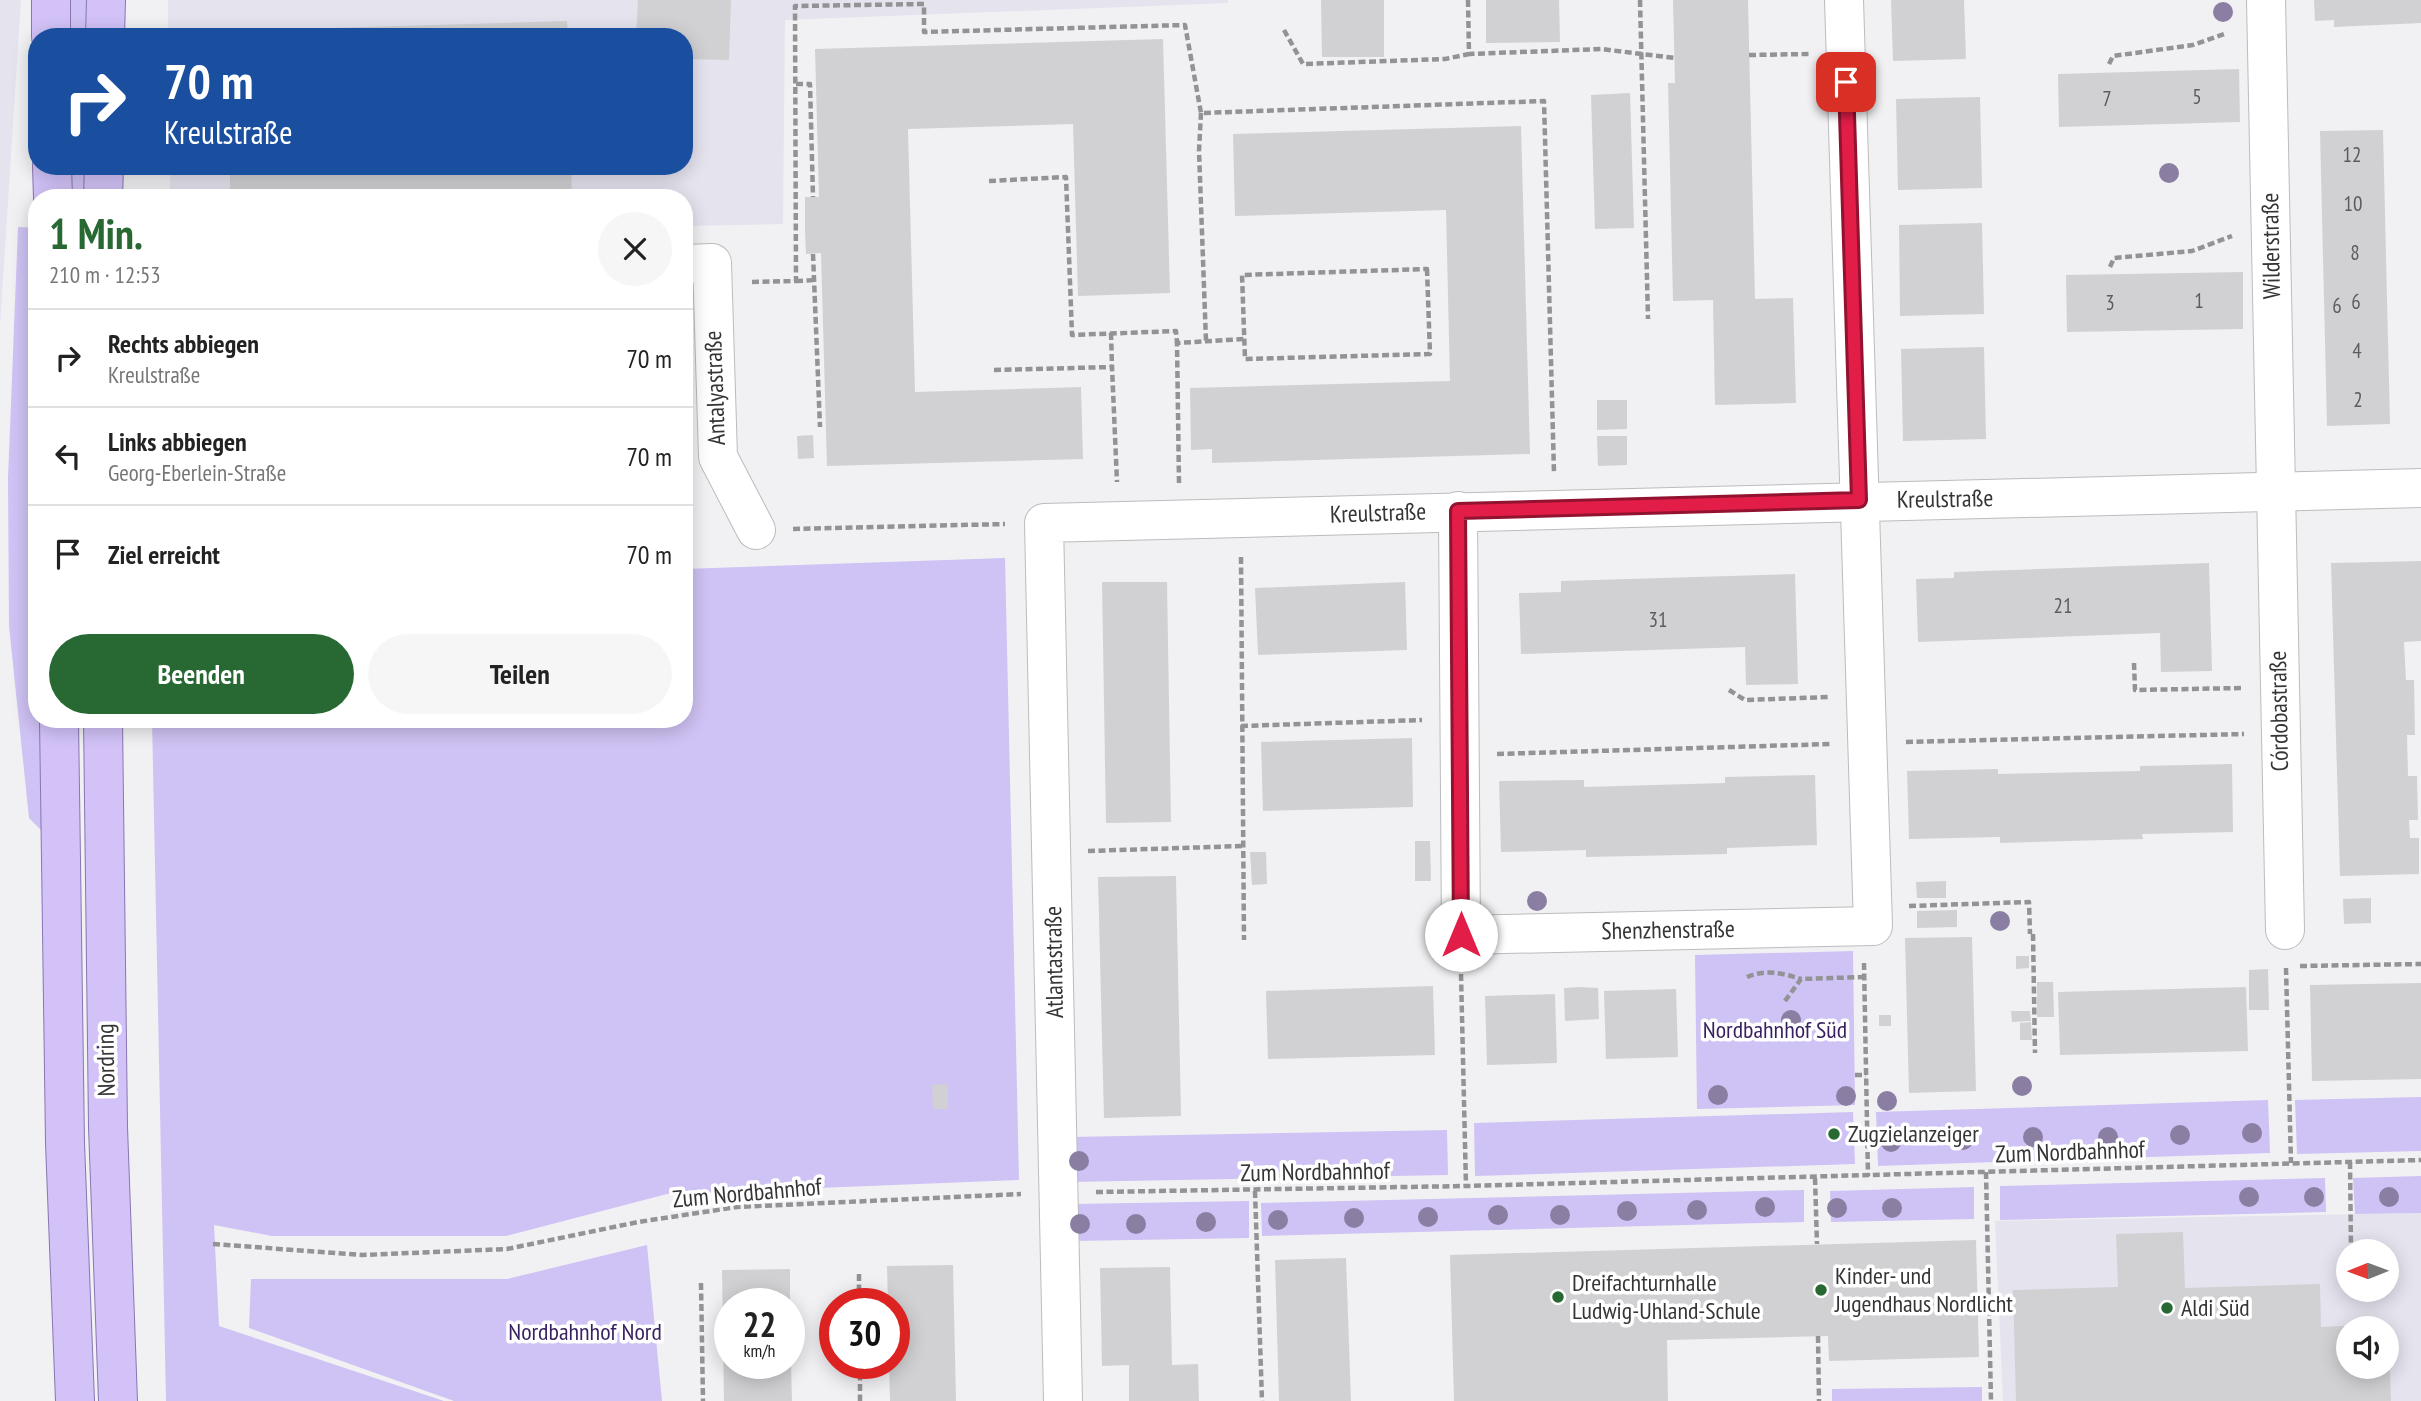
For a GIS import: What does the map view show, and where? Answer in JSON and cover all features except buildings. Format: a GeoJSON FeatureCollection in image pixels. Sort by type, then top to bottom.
{"type":"FeatureCollection","features":[{"type":"Feature","properties":{"kind":"main road"},"geometry":{"type":"LineString","coordinates":[[51,0],[51,28]]}},
{"type":"Feature","properties":{"kind":"main road"},"geometry":{"type":"LineString","coordinates":[[105,28],[106,0]]}},
{"type":"Feature","properties":{"kind":"main road","name":"Nordring"},"geometry":{"type":"LineString","coordinates":[[60,728],[65,1143],[75,1401]]}},
{"type":"Feature","properties":{"kind":"main road","name":"Nordring"},"geometry":{"type":"LineString","coordinates":[[103,728],[107,1114],[118,1401]]}},
{"type":"Feature","properties":{"kind":"street"},"geometry":{"type":"LineString","coordinates":[[1844,0],[1873,916]]}},
{"type":"Feature","properties":{"kind":"street","name":"Wilderstraße"},"geometry":{"type":"LineString","coordinates":[[2266,8],[2276,493]]}},
{"type":"Feature","properties":{"kind":"street","name":"Antalyastraße"},"geometry":{"type":"LineString","coordinates":[[698,274],[718,457],[756,530]]}},
{"type":"Feature","properties":{"kind":"street","name":"Kreulstraße"},"geometry":{"type":"LineString","coordinates":[[1044,523],[1859,500],[2421,488]]}},
{"type":"Feature","properties":{"kind":"street","name":"Córdobastraße"},"geometry":{"type":"LineString","coordinates":[[2276,493],[2285,930]]}},
{"type":"Feature","properties":{"kind":"street"},"geometry":{"type":"LineString","coordinates":[[1458,511],[1461,935]]}},
{"type":"Feature","properties":{"kind":"street","name":"Atlantastraße"},"geometry":{"type":"LineString","coordinates":[[1044,523],[1063,1401]]}},
{"type":"Feature","properties":{"kind":"street","name":"Shenzhenstraße"},"geometry":{"type":"LineString","coordinates":[[1461,935],[1873,916]]}},
{"type":"Feature","properties":{"kind":"path"},"geometry":{"type":"LineString","coordinates":[[1468,0],[1469,54]]}},
{"type":"Feature","properties":{"kind":"path"},"geometry":{"type":"LineString","coordinates":[[1640,0],[1648,319]]}},
{"type":"Feature","properties":{"kind":"path"},"geometry":{"type":"LineString","coordinates":[[796,281],[795,6],[924,4],[924,32],[1185,25],[1201,113],[1199,152],[1206,341]]}},
{"type":"Feature","properties":{"kind":"path"},"geometry":{"type":"LineString","coordinates":[[2109,64],[2113,56],[2193,45],[2266,8]]}},
{"type":"Feature","properties":{"kind":"path"},"geometry":{"type":"LineString","coordinates":[[1284,30],[1303,64],[1445,60],[1469,54],[1601,49],[1641,56],[1675,58]]}},
{"type":"Feature","properties":{"kind":"path"},"geometry":{"type":"LineString","coordinates":[[1749,55],[1845,54]]}},
{"type":"Feature","properties":{"kind":"path"},"geometry":{"type":"LineString","coordinates":[[796,85],[810,84],[813,197]]}},
{"type":"Feature","properties":{"kind":"path"},"geometry":{"type":"LineString","coordinates":[[1201,113],[1544,101],[1556,509]]}},
{"type":"Feature","properties":{"kind":"path"},"geometry":{"type":"LineString","coordinates":[[989,181],[1066,177],[1072,335],[1176,331],[1179,519]]}},
{"type":"Feature","properties":{"kind":"path"},"geometry":{"type":"LineString","coordinates":[[2110,267],[2114,258],[2192,251],[2219,243],[2270,216]]}},
{"type":"Feature","properties":{"kind":"path"},"geometry":{"type":"LineString","coordinates":[[813,254],[820,427]]}},
{"type":"Feature","properties":{"kind":"path"},"geometry":{"type":"LineString","coordinates":[[1427,269],[1430,354],[1245,359],[1245,339],[1242,275],[1427,269]]}},
{"type":"Feature","properties":{"kind":"path"},"geometry":{"type":"LineString","coordinates":[[698,274],[816,280]]}},
{"type":"Feature","properties":{"kind":"path"},"geometry":{"type":"LineString","coordinates":[[1111,333],[1118,479],[1113,521]]}},
{"type":"Feature","properties":{"kind":"path"},"geometry":{"type":"LineString","coordinates":[[1177,343],[1245,339]]}},
{"type":"Feature","properties":{"kind":"path"},"geometry":{"type":"LineString","coordinates":[[994,370],[1112,367]]}},
{"type":"Feature","properties":{"kind":"path"},"geometry":{"type":"LineString","coordinates":[[1241,517],[1244,940]]}},
{"type":"Feature","properties":{"kind":"path"},"geometry":{"type":"LineString","coordinates":[[756,530],[1044,523]]}},
{"type":"Feature","properties":{"kind":"path"},"geometry":{"type":"LineString","coordinates":[[2134,663],[2135,690],[2279,688]]}},
{"type":"Feature","properties":{"kind":"path"},"geometry":{"type":"LineString","coordinates":[[1729,690],[1745,700],[1867,696]]}},
{"type":"Feature","properties":{"kind":"path"},"geometry":{"type":"LineString","coordinates":[[1241,726],[1459,737],[1869,742],[2280,733]]}},
{"type":"Feature","properties":{"kind":"path"},"geometry":{"type":"LineString","coordinates":[[1052,852],[1243,846]]}},
{"type":"Feature","properties":{"kind":"path"},"geometry":{"type":"LineString","coordinates":[[1868,1176],[1864,948],[1873,916],[2029,902],[2035,1053]]}},
{"type":"Feature","properties":{"kind":"path"},"geometry":{"type":"LineString","coordinates":[[1461,935],[1466,1186]]}},
{"type":"Feature","properties":{"kind":"path"},"geometry":{"type":"LineString","coordinates":[[2291,1163],[2286,966],[2421,964]]}},
{"type":"Feature","properties":{"kind":"path"},"geometry":{"type":"LineString","coordinates":[[1746,977],[1757,973],[1779,972],[1801,979],[1864,978]]}},
{"type":"Feature","properties":{"kind":"path"},"geometry":{"type":"LineString","coordinates":[[1785,1001],[1801,979]]}},
{"type":"Feature","properties":{"kind":"path"},"geometry":{"type":"LineString","coordinates":[[1855,1075],[1866,1075]]}},
{"type":"Feature","properties":{"kind":"path","name":"Zum Nordbahnhof"},"geometry":{"type":"LineString","coordinates":[[213,1244],[362,1255],[507,1249],[638,1222],[737,1207],[1059,1193],[1815,1178],[2421,1160]]}},
{"type":"Feature","properties":{"kind":"path"},"geometry":{"type":"LineString","coordinates":[[2350,1162],[2351,1239]]}},
{"type":"Feature","properties":{"kind":"path"},"geometry":{"type":"LineString","coordinates":[[1986,1172],[1991,1401]]}},
{"type":"Feature","properties":{"kind":"path"},"geometry":{"type":"LineString","coordinates":[[1815,1178],[1817,1244]]}},
{"type":"Feature","properties":{"kind":"path"},"geometry":{"type":"LineString","coordinates":[[1255,1191],[1262,1401]]}},
{"type":"Feature","properties":{"kind":"path"},"geometry":{"type":"LineString","coordinates":[[859,1274],[859,1288]]}},
{"type":"Feature","properties":{"kind":"path"},"geometry":{"type":"LineString","coordinates":[[701,1283],[703,1401]]}},
{"type":"Feature","properties":{"kind":"path"},"geometry":{"type":"LineString","coordinates":[[1818,1336],[1819,1401]]}},
{"type":"Feature","properties":{"kind":"path"},"geometry":{"type":"LineString","coordinates":[[860,1379],[860,1401]]}},
{"type":"Feature","properties":{"kind":"shaded area"},"geometry":{"type":"Polygon","coordinates":[[[0,0],[21,0],[0,326],[0,0]]]}},
{"type":"Feature","properties":{"kind":"shaded area"},"geometry":{"type":"Polygon","coordinates":[[[168,0],[1228,0],[1228,3],[785,20],[783,224],[693,226],[693,189],[170,189],[170,175],[693,175],[693,28],[168,28],[168,0]]]}},
{"type":"Feature","properties":{"kind":"shaded area"},"geometry":{"type":"Polygon","coordinates":[[[2421,1213],[2421,1401],[2003,1401],[1995,1221],[2421,1213]]]}},
{"type":"Feature","properties":{"kind":"green space"},"geometry":{"type":"Polygon","coordinates":[[[71,0],[92,0],[92,28],[71,28],[71,0]]]}},
{"type":"Feature","properties":{"kind":"green space"},"geometry":{"type":"Polygon","coordinates":[[[72,175],[90,175],[89,189],[72,189],[72,175]]]}},
{"type":"Feature","properties":{"kind":"green space"},"geometry":{"type":"Polygon","coordinates":[[[18,227],[28,228],[28,728],[42,728],[44,833],[29,818],[9,626],[8,478],[18,227]]]}},
{"type":"Feature","properties":{"kind":"green space"},"geometry":{"type":"Polygon","coordinates":[[[1005,558],[1019,1180],[667,1194],[506,1236],[272,1236],[214,1225],[219,1326],[444,1401],[166,1401],[152,728],[693,728],[693,569],[1005,558]]]}},
{"type":"Feature","properties":{"kind":"green space","name":"Nordbahnhof Süd"},"geometry":{"type":"Polygon","coordinates":[[[1853,951],[1855,1105],[1697,1109],[1695,955],[1853,951]]]}},
{"type":"Feature","properties":{"kind":"green space"},"geometry":{"type":"Polygon","coordinates":[[[2421,1097],[2421,1151],[2297,1154],[2295,1100],[2421,1097]]]}},
{"type":"Feature","properties":{"kind":"green space"},"geometry":{"type":"Polygon","coordinates":[[[2268,1100],[2270,1153],[1878,1166],[1876,1112],[2268,1100]]]}},
{"type":"Feature","properties":{"kind":"green space"},"geometry":{"type":"Polygon","coordinates":[[[1853,1112],[1855,1164],[1475,1176],[1474,1123],[1853,1112]]]}},
{"type":"Feature","properties":{"kind":"green space"},"geometry":{"type":"Polygon","coordinates":[[[1447,1130],[1448,1175],[1070,1182],[1069,1137],[1447,1130]]]}},
{"type":"Feature","properties":{"kind":"green space"},"geometry":{"type":"Polygon","coordinates":[[[2421,1176],[2421,1213],[2355,1214],[2353,1178],[2421,1176]]]}},
{"type":"Feature","properties":{"kind":"green space"},"geometry":{"type":"Polygon","coordinates":[[[2325,1178],[2326,1212],[2000,1220],[2000,1186],[2325,1178]]]}},
{"type":"Feature","properties":{"kind":"green space"},"geometry":{"type":"Polygon","coordinates":[[[1974,1187],[1974,1219],[1831,1222],[1830,1191],[1974,1187]]]}},
{"type":"Feature","properties":{"kind":"green space"},"geometry":{"type":"Polygon","coordinates":[[[1804,1190],[1804,1222],[1262,1236],[1261,1203],[1804,1190]]]}},
{"type":"Feature","properties":{"kind":"green space"},"geometry":{"type":"Polygon","coordinates":[[[1249,1201],[1249,1238],[1074,1241],[1073,1204],[1249,1201]]]}},
{"type":"Feature","properties":{"kind":"green space","name":"Nordbahnhof Nord"},"geometry":{"type":"Polygon","coordinates":[[[647,1245],[662,1401],[454,1401],[249,1328],[251,1279],[507,1279],[647,1245]]]}},
{"type":"Feature","properties":{"kind":"green space"},"geometry":{"type":"Polygon","coordinates":[[[1982,1387],[1982,1401],[1832,1401],[1832,1389],[1982,1387]]]}},
{"type":"Feature","properties":{"kind":"place","name":"Zugzielanzeiger"},"geometry":{"type":"Point","coordinates":[1834,1134]}},
{"type":"Feature","properties":{"kind":"place","name":"Kinder- und Jugendhaus Nordlicht"},"geometry":{"type":"Point","coordinates":[1821,1290]}},
{"type":"Feature","properties":{"kind":"place","name":"Dreifachturnhalle Ludwig-Uhland-Schule"},"geometry":{"type":"Point","coordinates":[1558,1297]}},
{"type":"Feature","properties":{"kind":"place","name":"Aldi Süd"},"geometry":{"type":"Point","coordinates":[2167,1308]}},
{"type":"Feature","properties":{"kind":"route"},"geometry":{"type":"LineString","coordinates":[[1461,935],[1458,511],[1859,500],[1846,82]]}}]}
